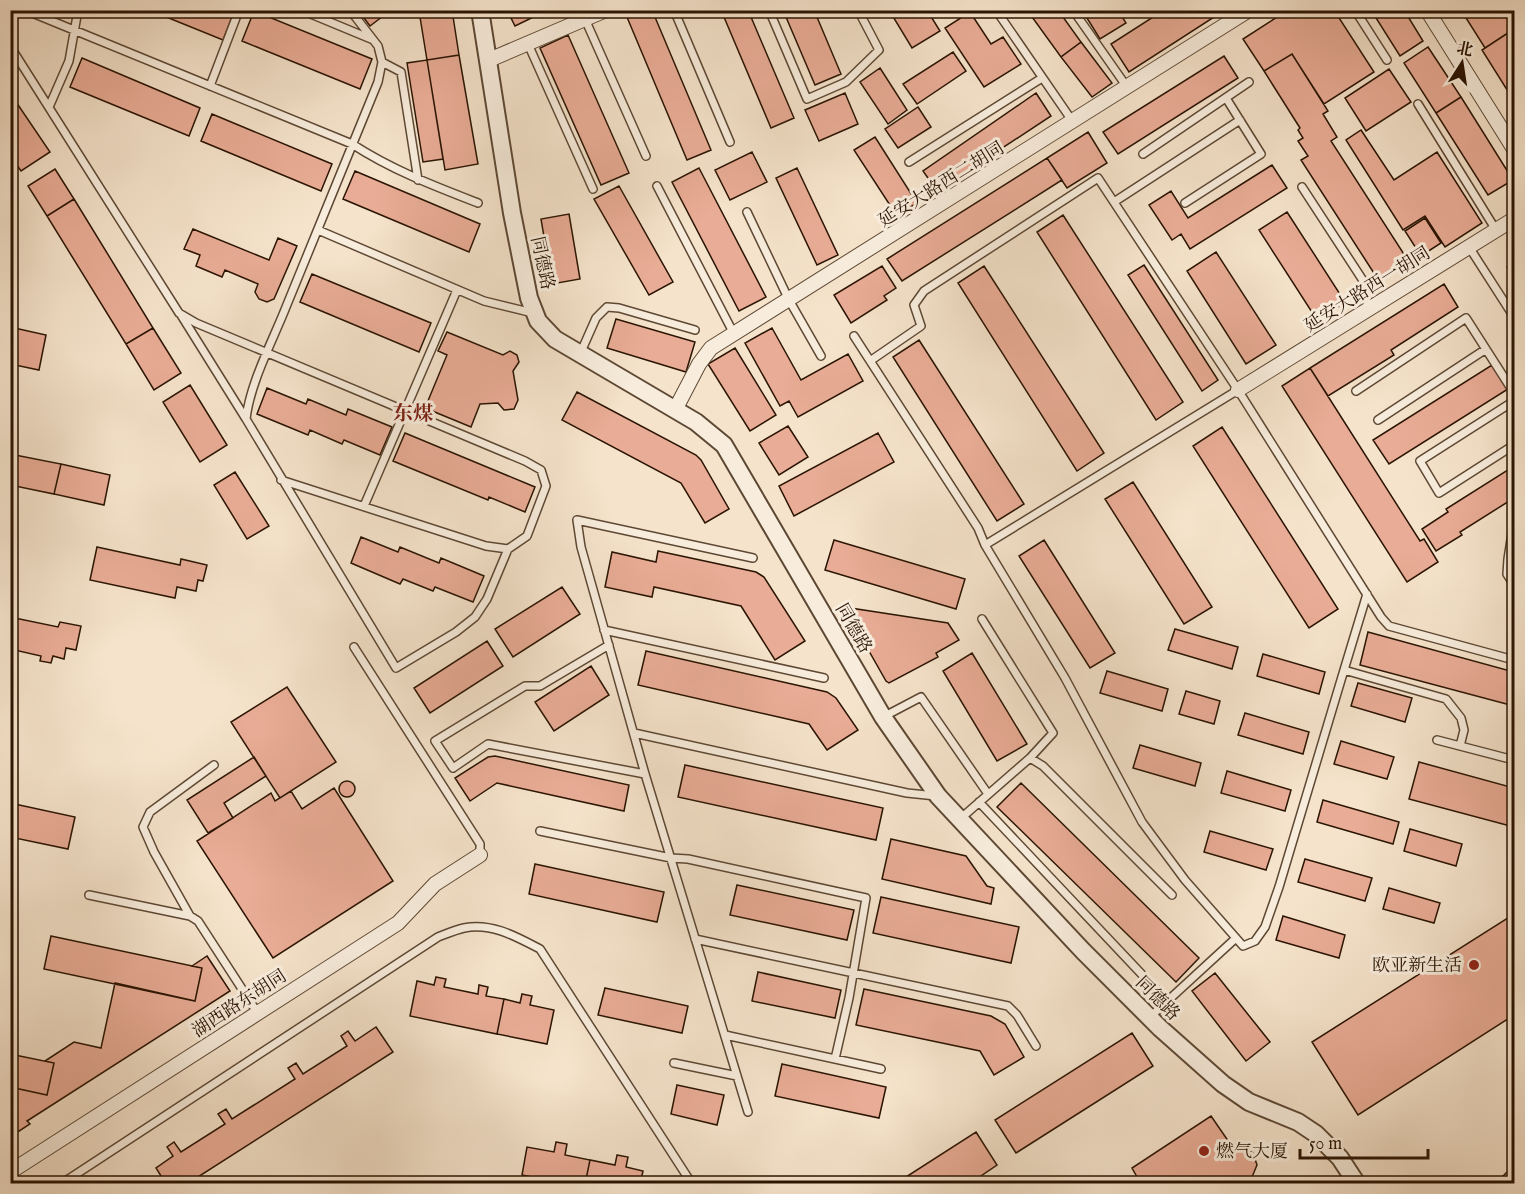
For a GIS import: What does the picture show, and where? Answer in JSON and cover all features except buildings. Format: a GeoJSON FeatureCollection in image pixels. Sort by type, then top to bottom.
{"type":"FeatureCollection","features":[{"type":"Feature","properties":{"kind":"street","name":"同德路"},"geometry":{"type":"LineString","coordinates":[[480,10],[512,213],[530,298],[538,321],[555,339],[696,422],[724,445],[884,717],[938,796],[1149,1018],[1223,1084],[1249,1102],[1298,1122],[1316,1134],[1340,1158],[1357,1184]]}},
{"type":"Feature","properties":{"kind":"street"},"geometry":{"type":"LineString","coordinates":[[489,60],[606,10]]}},
{"type":"Feature","properties":{"kind":"street","name":"延安大路西二胡同"},"geometry":{"type":"LineString","coordinates":[[675,410],[699,364],[711,348],[1249,10]]}},
{"type":"Feature","properties":{"kind":"street"},"geometry":{"type":"LineString","coordinates":[[1427,10],[1515,149]]}},
{"type":"Feature","properties":{"kind":"street","name":"延安大路西一胡同"},"geometry":{"type":"LineString","coordinates":[[1238,390],[1515,219]]}},
{"type":"Feature","properties":{"kind":"street","name":"湖西路东胡同"},"geometry":{"type":"LineString","coordinates":[[10,1172],[398,923],[435,884],[480,855]]}},
{"type":"Feature","properties":{"kind":"lane"},"geometry":{"type":"LineString","coordinates":[[24,10],[352,144],[379,161],[418,180],[478,204]]}},
{"type":"Feature","properties":{"kind":"lane"},"geometry":{"type":"LineString","coordinates":[[49,107],[69,62],[78,10]]}},
{"type":"Feature","properties":{"kind":"lane"},"geometry":{"type":"LineString","coordinates":[[210,86],[240,10]]}},
{"type":"Feature","properties":{"kind":"lane"},"geometry":{"type":"LineString","coordinates":[[301,10],[372,40]]}},
{"type":"Feature","properties":{"kind":"lane"},"geometry":{"type":"LineString","coordinates":[[246,418],[248,402],[378,82],[382,62],[378,46],[350,10]]}},
{"type":"Feature","properties":{"kind":"lane"},"geometry":{"type":"LineString","coordinates":[[674,10],[730,142]]}},
{"type":"Feature","properties":{"kind":"lane"},"geometry":{"type":"LineString","coordinates":[[770,10],[807,99],[846,82],[879,50],[858,10]]}},
{"type":"Feature","properties":{"kind":"lane"},"geometry":{"type":"LineString","coordinates":[[996,10],[1073,122]]}},
{"type":"Feature","properties":{"kind":"lane"},"geometry":{"type":"LineString","coordinates":[[1073,10],[1127,88]]}},
{"type":"Feature","properties":{"kind":"lane"},"geometry":{"type":"LineString","coordinates":[[1355,10],[1387,60]]}},
{"type":"Feature","properties":{"kind":"lane"},"geometry":{"type":"LineString","coordinates":[[585,19],[646,156]]}},
{"type":"Feature","properties":{"kind":"lane"},"geometry":{"type":"LineString","coordinates":[[528,44],[592,189]]}},
{"type":"Feature","properties":{"kind":"lane"},"geometry":{"type":"LineString","coordinates":[[10,46],[179,313],[246,418],[281,480],[396,668],[456,632],[475,617],[487,599],[508,549],[527,536],[546,486],[541,470],[406,410],[196,323],[179,313]]}},
{"type":"Feature","properties":{"kind":"lane"},"geometry":{"type":"LineString","coordinates":[[382,62],[401,72],[418,180]]}},
{"type":"Feature","properties":{"kind":"lane"},"geometry":{"type":"LineString","coordinates":[[909,162],[1042,78]]}},
{"type":"Feature","properties":{"kind":"lane"},"geometry":{"type":"LineString","coordinates":[[1143,154],[1249,82]]}},
{"type":"Feature","properties":{"kind":"lane"},"geometry":{"type":"LineString","coordinates":[[1185,202],[1261,154],[1226,98]]}},
{"type":"Feature","properties":{"kind":"lane"},"geometry":{"type":"LineString","coordinates":[[1418,104],[1496,230]]}},
{"type":"Feature","properties":{"kind":"lane"},"geometry":{"type":"LineString","coordinates":[[1114,202],[1240,120]]}},
{"type":"Feature","properties":{"kind":"lane"},"geometry":{"type":"LineString","coordinates":[[870,360],[921,326],[914,305],[924,291],[1098,178],[1238,390],[1389,626],[1515,660]]}},
{"type":"Feature","properties":{"kind":"lane"},"geometry":{"type":"LineString","coordinates":[[657,186],[734,334]]}},
{"type":"Feature","properties":{"kind":"lane"},"geometry":{"type":"LineString","coordinates":[[1302,186],[1364,282],[1361,291],[1371,308]]}},
{"type":"Feature","properties":{"kind":"lane"},"geometry":{"type":"LineString","coordinates":[[747,212],[789,300],[821,356]]}},
{"type":"Feature","properties":{"kind":"lane"},"geometry":{"type":"LineString","coordinates":[[318,230],[484,302],[535,313]]}},
{"type":"Feature","properties":{"kind":"lane"},"geometry":{"type":"LineString","coordinates":[[1469,247],[1515,317]]}},
{"type":"Feature","properties":{"kind":"lane"},"geometry":{"type":"LineString","coordinates":[[364,506],[457,290]]}},
{"type":"Feature","properties":{"kind":"lane"},"geometry":{"type":"LineString","coordinates":[[580,354],[596,318],[607,307],[619,308],[695,330]]}},
{"type":"Feature","properties":{"kind":"lane"},"geometry":{"type":"LineString","coordinates":[[1356,391],[1466,318],[1515,393]]}},
{"type":"Feature","properties":{"kind":"lane"},"geometry":{"type":"LineString","coordinates":[[854,336],[978,528],[985,545],[1065,678],[1142,822],[1185,880],[1243,946],[1255,941],[1265,927],[1367,594]]}},
{"type":"Feature","properties":{"kind":"lane"},"geometry":{"type":"LineString","coordinates":[[1378,420],[1486,349]]}},
{"type":"Feature","properties":{"kind":"lane"},"geometry":{"type":"LineString","coordinates":[[985,545],[1238,390]]}},
{"type":"Feature","properties":{"kind":"lane"},"geometry":{"type":"LineString","coordinates":[[1515,401],[1420,462],[1439,493],[1515,445]]}},
{"type":"Feature","properties":{"kind":"lane"},"geometry":{"type":"LineString","coordinates":[[281,480],[486,546],[508,549]]}},
{"type":"Feature","properties":{"kind":"lane"},"geometry":{"type":"LineString","coordinates":[[748,1112],[645,774],[581,547],[577,520],[753,558]]}},
{"type":"Feature","properties":{"kind":"lane"},"geometry":{"type":"LineString","coordinates":[[1515,520],[1507,574],[1515,585]]}},
{"type":"Feature","properties":{"kind":"lane"},"geometry":{"type":"LineString","coordinates":[[960,819],[1030,758],[1053,733],[982,619]]}},
{"type":"Feature","properties":{"kind":"lane"},"geometry":{"type":"LineString","coordinates":[[604,630],[824,678]]}},
{"type":"Feature","properties":{"kind":"lane"},"geometry":{"type":"LineString","coordinates":[[609,645],[540,686],[525,686],[435,741],[453,768],[488,744],[645,774]]}},
{"type":"Feature","properties":{"kind":"lane"},"geometry":{"type":"LineString","coordinates":[[354,647],[480,844],[480,855]]}},
{"type":"Feature","properties":{"kind":"lane"},"geometry":{"type":"LineString","coordinates":[[1344,670],[1446,699],[1461,718],[1464,730],[1460,746]]}},
{"type":"Feature","properties":{"kind":"lane"},"geometry":{"type":"LineString","coordinates":[[884,717],[921,697],[988,794]]}},
{"type":"Feature","properties":{"kind":"lane"},"geometry":{"type":"LineString","coordinates":[[634,733],[907,793],[938,796]]}},
{"type":"Feature","properties":{"kind":"lane"},"geometry":{"type":"LineString","coordinates":[[1437,740],[1515,760]]}},
{"type":"Feature","properties":{"kind":"lane"},"geometry":{"type":"LineString","coordinates":[[1030,758],[1043,766],[1172,895]]}},
{"type":"Feature","properties":{"kind":"lane"},"geometry":{"type":"LineString","coordinates":[[189,916],[143,827],[150,812],[214,765]]}},
{"type":"Feature","properties":{"kind":"lane"},"geometry":{"type":"LineString","coordinates":[[979,802],[1167,1001]]}},
{"type":"Feature","properties":{"kind":"lane"},"geometry":{"type":"LineString","coordinates":[[540,831],[670,858],[688,859],[866,898],[849,998],[835,1059]]}},
{"type":"Feature","properties":{"kind":"lane"},"geometry":{"type":"LineString","coordinates":[[89,895],[189,916],[198,921],[257,1012]]}},
{"type":"Feature","properties":{"kind":"lane"},"geometry":{"type":"LineString","coordinates":[[61,1184],[438,938],[466,927],[490,927],[514,935],[540,949],[692,1184]]}},
{"type":"Feature","properties":{"kind":"lane"},"geometry":{"type":"LineString","coordinates":[[1149,1018],[1236,938]]}},
{"type":"Feature","properties":{"kind":"lane"},"geometry":{"type":"LineString","coordinates":[[695,939],[1008,1006],[1017,1015],[1036,1046]]}},
{"type":"Feature","properties":{"kind":"lane"},"geometry":{"type":"LineString","coordinates":[[724,1035],[881,1069]]}},
{"type":"Feature","properties":{"kind":"lane"},"geometry":{"type":"LineString","coordinates":[[674,1063],[737,1076]]}},
{"type":"Feature","properties":{"kind":"place","name":"欧亚新生活"},"geometry":{"type":"Point","coordinates":[1474,965]}},
{"type":"Feature","properties":{"kind":"place","name":"燃气大厦"},"geometry":{"type":"Point","coordinates":[1204,1151]}},
{"type":"Feature","properties":{"kind":"district","name":"东煤"},"geometry":{"type":"Point","coordinates":[413,413]}}]}
